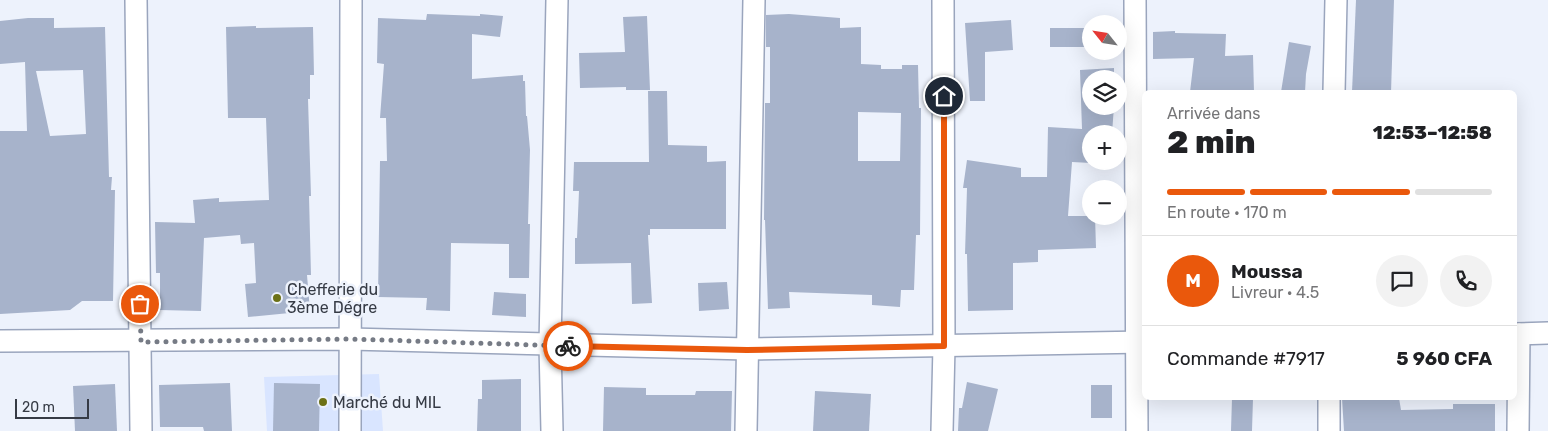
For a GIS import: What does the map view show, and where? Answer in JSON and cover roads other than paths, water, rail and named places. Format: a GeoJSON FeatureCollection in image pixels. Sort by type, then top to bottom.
{"type":"FeatureCollection","features":[{"type":"Feature","properties":{"kind":"street"},"geometry":{"type":"LineString","coordinates":[[136,0],[141,431]]}},
{"type":"Feature","properties":{"kind":"street"},"geometry":{"type":"LineString","coordinates":[[350,431],[351,0]]}},
{"type":"Feature","properties":{"kind":"street"},"geometry":{"type":"LineString","coordinates":[[552,431],[550,345],[558,0]]}},
{"type":"Feature","properties":{"kind":"street"},"geometry":{"type":"LineString","coordinates":[[746,431],[754,0]]}},
{"type":"Feature","properties":{"kind":"street"},"geometry":{"type":"LineString","coordinates":[[942,431],[944,346],[943,0]]}},
{"type":"Feature","properties":{"kind":"street"},"geometry":{"type":"LineString","coordinates":[[1135,0],[1140,342],[1137,431]]}},
{"type":"Feature","properties":{"kind":"street"},"geometry":{"type":"LineString","coordinates":[[1334,90],[1336,0]]}},
{"type":"Feature","properties":{"kind":"street"},"geometry":{"type":"LineString","coordinates":[[1518,431],[1517,334],[1548,333]]}},
{"type":"Feature","properties":{"kind":"street"},"geometry":{"type":"LineString","coordinates":[[0,341],[141,342],[350,339],[747,350],[1140,342]]}},
{"type":"Feature","properties":{"kind":"street"},"geometry":{"type":"LineString","coordinates":[[1329,400],[1329,431]]}},
{"type":"Feature","properties":{"kind":"place","name":"Chefferie du 3ème Dégre"},"geometry":{"type":"Point","coordinates":[277,298]}},
{"type":"Feature","properties":{"kind":"place","name":"Marché du MIL"},"geometry":{"type":"Point","coordinates":[323,402]}}]}
